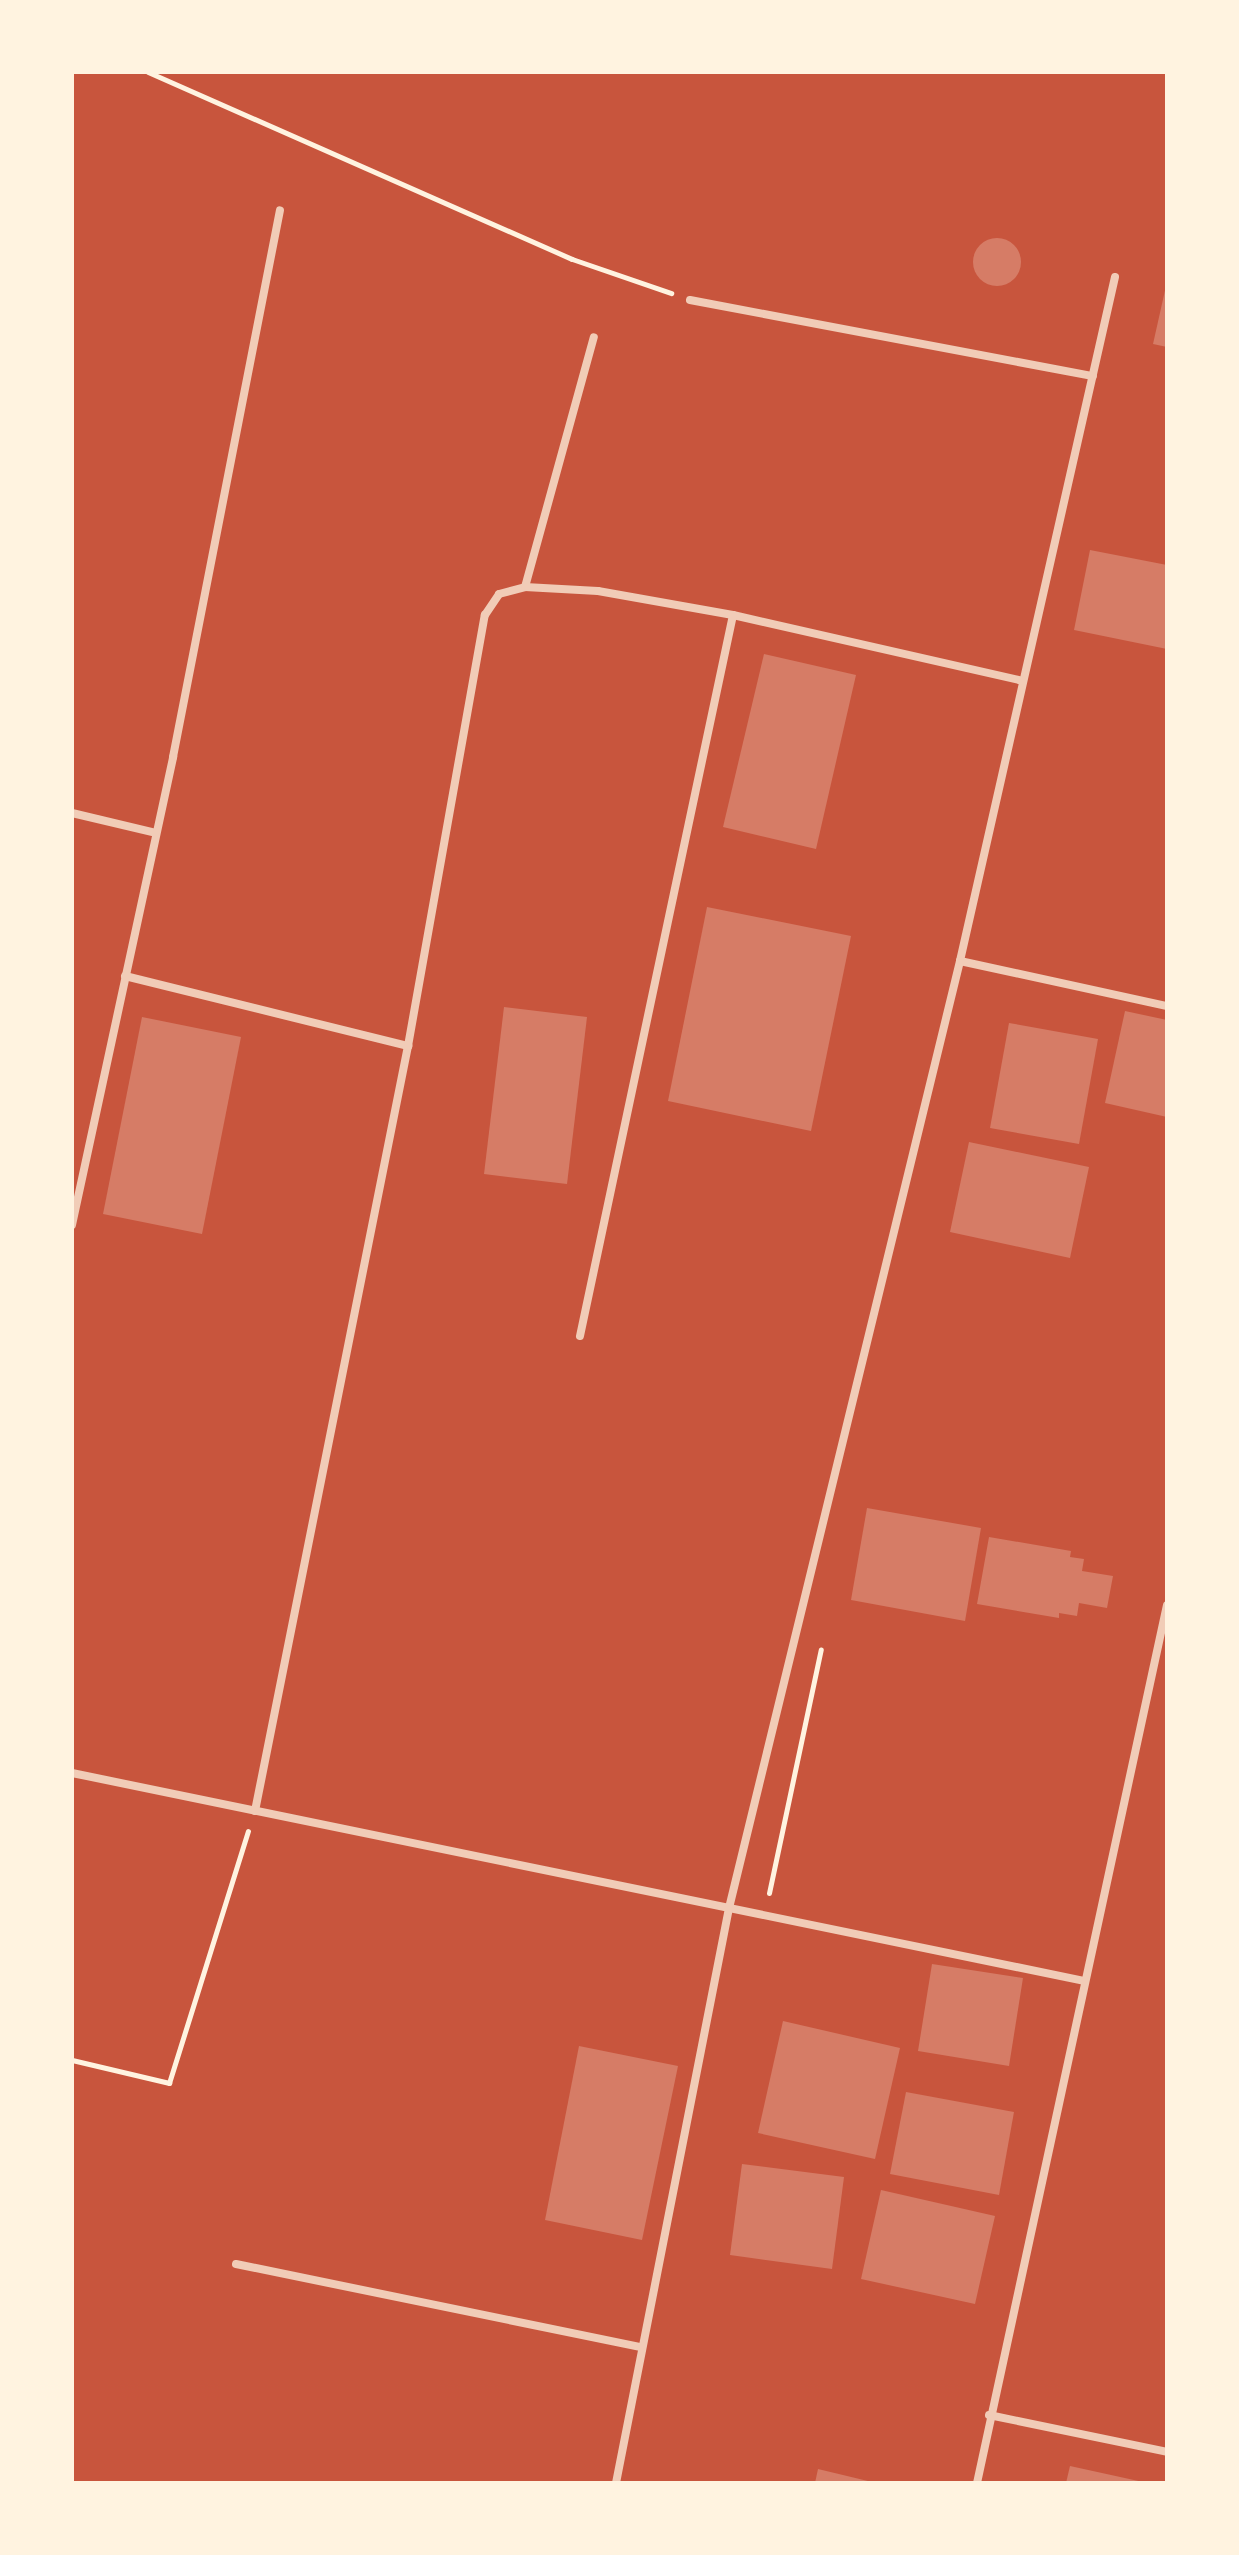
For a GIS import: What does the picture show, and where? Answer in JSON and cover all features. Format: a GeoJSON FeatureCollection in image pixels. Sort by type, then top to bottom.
{"type":"FeatureCollection","features":[{"type":"Feature","properties":{"kind":"street"},"geometry":{"type":"LineString","coordinates":[[72,1225],[156,833],[280,210]]}},
{"type":"Feature","properties":{"kind":"street"},"geometry":{"type":"LineString","coordinates":[[616,2483],[640,2347],[729,1908],[960,961],[1115,277]]}},
{"type":"Feature","properties":{"kind":"street"},"geometry":{"type":"LineString","coordinates":[[690,300],[1093,376]]}},
{"type":"Feature","properties":{"kind":"street"},"geometry":{"type":"LineString","coordinates":[[525,587],[594,337]]}},
{"type":"Feature","properties":{"kind":"street"},"geometry":{"type":"LineString","coordinates":[[255,1811],[408,1046],[485,615],[499,594],[525,587],[598,591],[733,615],[1023,681]]}},
{"type":"Feature","properties":{"kind":"street"},"geometry":{"type":"LineString","coordinates":[[580,1336],[733,615]]}},
{"type":"Feature","properties":{"kind":"street"},"geometry":{"type":"LineString","coordinates":[[72,813],[156,833]]}},
{"type":"Feature","properties":{"kind":"street"},"geometry":{"type":"LineString","coordinates":[[960,961],[1167,1006]]}},
{"type":"Feature","properties":{"kind":"street"},"geometry":{"type":"LineString","coordinates":[[125,976],[408,1046]]}},
{"type":"Feature","properties":{"kind":"street"},"geometry":{"type":"LineString","coordinates":[[977,2483],[989,2415],[1167,1605]]}},
{"type":"Feature","properties":{"kind":"street"},"geometry":{"type":"LineString","coordinates":[[72,1773],[1084,1981]]}},
{"type":"Feature","properties":{"kind":"street"},"geometry":{"type":"LineString","coordinates":[[236,2264],[640,2347]]}},
{"type":"Feature","properties":{"kind":"street"},"geometry":{"type":"LineString","coordinates":[[989,2415],[1167,2452]]}},
{"type":"Feature","properties":{"kind":"path"},"geometry":{"type":"LineString","coordinates":[[148,72],[572,259],[690,300]]}},
{"type":"Feature","properties":{"kind":"path"},"geometry":{"type":"LineString","coordinates":[[768,1898],[823,1640]]}},
{"type":"Feature","properties":{"kind":"path"},"geometry":{"type":"LineString","coordinates":[[72,2060],[169,2083],[255,1811]]}},
{"type":"Feature","properties":{"kind":"building"},"geometry":{"type":"Polygon","coordinates":[[[997,238],[1014,245],[1021,262],[1014,279],[997,286],[980,279],[973,262],[980,245],[997,238]]]}},
{"type":"Feature","properties":{"kind":"building"},"geometry":{"type":"Polygon","coordinates":[[[1167,286],[1167,347],[1153,344],[1167,286]]]}},
{"type":"Feature","properties":{"kind":"building"},"geometry":{"type":"Polygon","coordinates":[[[1090,550],[1167,565],[1167,649],[1074,630],[1090,550]]]}},
{"type":"Feature","properties":{"kind":"building"},"geometry":{"type":"Polygon","coordinates":[[[764,654],[856,675],[816,849],[723,827],[764,654]]]}},
{"type":"Feature","properties":{"kind":"building"},"geometry":{"type":"Polygon","coordinates":[[[707,907],[851,936],[811,1131],[668,1101],[707,907]]]}},
{"type":"Feature","properties":{"kind":"building"},"geometry":{"type":"Polygon","coordinates":[[[504,1007],[587,1017],[567,1184],[484,1174],[504,1007]]]}},
{"type":"Feature","properties":{"kind":"building"},"geometry":{"type":"Polygon","coordinates":[[[1125,1011],[1167,1020],[1167,1117],[1105,1103],[1125,1011]]]}},
{"type":"Feature","properties":{"kind":"building"},"geometry":{"type":"Polygon","coordinates":[[[142,1017],[241,1037],[202,1234],[103,1214],[142,1017]]]}},
{"type":"Feature","properties":{"kind":"building"},"geometry":{"type":"Polygon","coordinates":[[[1009,1023],[1098,1039],[1079,1144],[990,1128],[1009,1023]]]}},
{"type":"Feature","properties":{"kind":"building"},"geometry":{"type":"Polygon","coordinates":[[[969,1142],[1089,1167],[1070,1258],[950,1232],[969,1142]]]}},
{"type":"Feature","properties":{"kind":"building"},"geometry":{"type":"Polygon","coordinates":[[[867,1508],[981,1528],[965,1621],[851,1600],[867,1508]]]}},
{"type":"Feature","properties":{"kind":"building"},"geometry":{"type":"Polygon","coordinates":[[[989,1537],[1071,1551],[1070,1557],[1084,1559],[1082,1571],[1113,1576],[1107,1608],[1079,1603],[1077,1616],[1059,1613],[1059,1618],[977,1604],[989,1537]]]}},
{"type":"Feature","properties":{"kind":"building"},"geometry":{"type":"Polygon","coordinates":[[[932,1964],[1023,1978],[1009,2066],[918,2051],[932,1964]]]}},
{"type":"Feature","properties":{"kind":"building"},"geometry":{"type":"Polygon","coordinates":[[[783,2021],[900,2048],[875,2159],[758,2133],[783,2021]]]}},
{"type":"Feature","properties":{"kind":"building"},"geometry":{"type":"Polygon","coordinates":[[[579,2046],[678,2066],[642,2240],[545,2220],[579,2046]]]}},
{"type":"Feature","properties":{"kind":"building"},"geometry":{"type":"Polygon","coordinates":[[[906,2092],[1014,2112],[999,2195],[890,2174],[906,2092]]]}},
{"type":"Feature","properties":{"kind":"building"},"geometry":{"type":"Polygon","coordinates":[[[742,2164],[844,2177],[832,2269],[730,2255],[742,2164]]]}},
{"type":"Feature","properties":{"kind":"building"},"geometry":{"type":"Polygon","coordinates":[[[881,2190],[995,2216],[975,2304],[861,2279],[881,2190]]]}},
{"type":"Feature","properties":{"kind":"building"},"geometry":{"type":"Polygon","coordinates":[[[1070,2466],[1143,2482],[1066,2483],[1070,2466]]]}},
{"type":"Feature","properties":{"kind":"building"},"geometry":{"type":"Polygon","coordinates":[[[818,2469],[872,2482],[872,2483],[815,2483],[818,2469]]]}}]}
